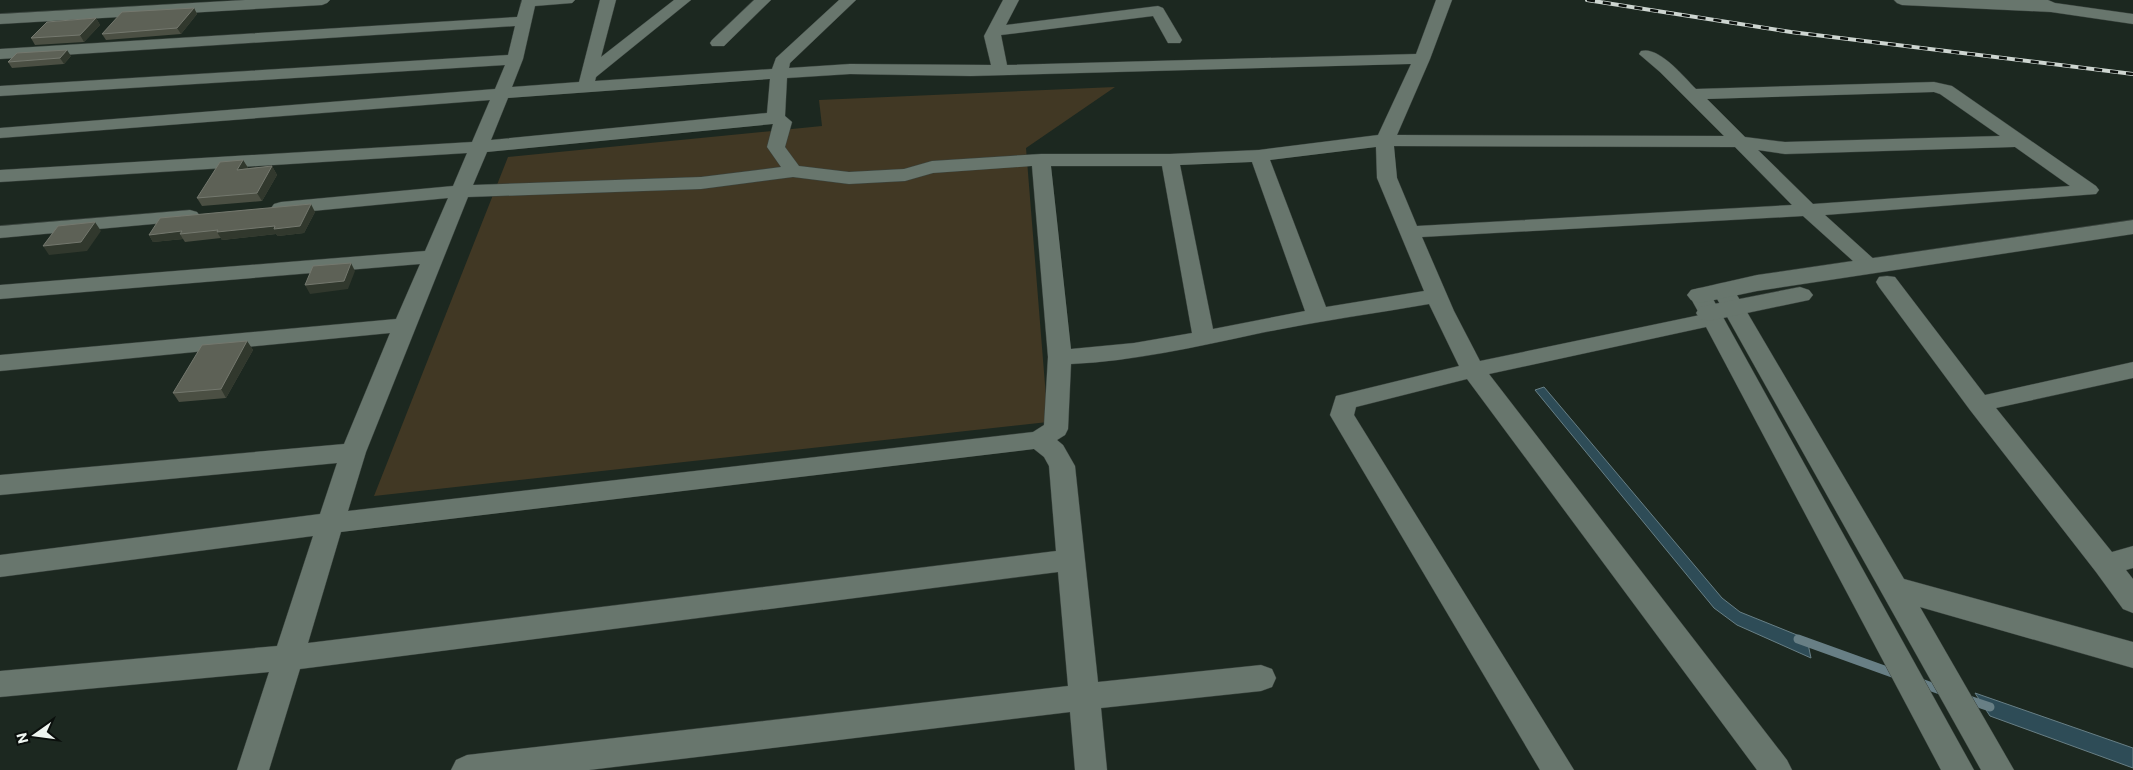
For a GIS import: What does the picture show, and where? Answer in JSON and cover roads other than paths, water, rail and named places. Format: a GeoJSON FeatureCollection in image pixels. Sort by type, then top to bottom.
{"type":"FeatureCollection","features":[{"type":"Feature","properties":{"kind":"street"},"geometry":{"type":"LineString","coordinates":[[0,35],[36,0]]}},
{"type":"Feature","properties":{"kind":"street"},"geometry":{"type":"LineString","coordinates":[[0,19],[322,0]]}},
{"type":"Feature","properties":{"kind":"street"},"geometry":{"type":"LineString","coordinates":[[0,54],[527,8],[566,0]]}},
{"type":"Feature","properties":{"kind":"street"},"geometry":{"type":"LineString","coordinates":[[586,81],[608,0]]}},
{"type":"Feature","properties":{"kind":"street"},"geometry":{"type":"LineString","coordinates":[[586,81],[683,0]]}},
{"type":"Feature","properties":{"kind":"street"},"geometry":{"type":"LineString","coordinates":[[718,43],[763,0]]}},
{"type":"Feature","properties":{"kind":"street"},"geometry":{"type":"LineString","coordinates":[[776,118],[779,73],[782,61],[848,0]]}},
{"type":"Feature","properties":{"kind":"street"},"geometry":{"type":"LineString","coordinates":[[1000,69],[992,40],[993,31],[1011,0]]}},
{"type":"Feature","properties":{"kind":"street"},"geometry":{"type":"LineString","coordinates":[[1444,0],[1422,59],[1385,140],[1387,178],[1437,296],[1473,370],[1776,770]]}},
{"type":"Feature","properties":{"kind":"street"},"geometry":{"type":"LineString","coordinates":[[1902,0],[2051,7],[2133,19]]}},
{"type":"Feature","properties":{"kind":"street"},"geometry":{"type":"LineString","coordinates":[[2037,0],[2051,7]]}},
{"type":"Feature","properties":{"kind":"street"},"geometry":{"type":"LineString","coordinates":[[253,770],[353,452],[501,95],[515,59],[527,8]]}},
{"type":"Feature","properties":{"kind":"street"},"geometry":{"type":"LineString","coordinates":[[993,31],[1158,11],[1174,40]]}},
{"type":"Feature","properties":{"kind":"street"},"geometry":{"type":"LineString","coordinates":[[1647,54],[1666,68],[1808,210],[1878,274],[2133,601]]}},
{"type":"Feature","properties":{"kind":"street"},"geometry":{"type":"LineString","coordinates":[[0,91],[515,59]]}},
{"type":"Feature","properties":{"kind":"street"},"geometry":{"type":"LineString","coordinates":[[0,133],[501,95],[586,81],[850,69],[971,71],[1422,59]]}},
{"type":"Feature","properties":{"kind":"street"},"geometry":{"type":"LineString","coordinates":[[1410,232],[1808,210],[2089,190],[1946,90],[1934,87],[1690,94]]}},
{"type":"Feature","properties":{"kind":"street"},"geometry":{"type":"LineString","coordinates":[[0,176],[480,147],[776,118],[783,122],[776,147],[793,171]]}},
{"type":"Feature","properties":{"kind":"street"},"geometry":{"type":"LineString","coordinates":[[263,209],[461,191],[701,183],[793,171],[858,178],[905,175],[932,167],[1041,160],[1170,160],[1259,156],[1385,140],[1740,142],[1785,148],[2019,141]]}},
{"type":"Feature","properties":{"kind":"street"},"geometry":{"type":"LineString","coordinates":[[1259,156],[1318,315]]}},
{"type":"Feature","properties":{"kind":"street"},"geometry":{"type":"LineString","coordinates":[[0,566],[331,523],[1039,440],[1056,429],[1060,357],[1041,160]]}},
{"type":"Feature","properties":{"kind":"street"},"geometry":{"type":"LineString","coordinates":[[1170,160],[1204,338]]}},
{"type":"Feature","properties":{"kind":"street"},"geometry":{"type":"LineString","coordinates":[[0,232],[204,215]]}},
{"type":"Feature","properties":{"kind":"street"},"geometry":{"type":"LineString","coordinates":[[1558,770],[1342,415],[1345,402],[1716,305],[1776,299],[1878,274],[2133,227]]}},
{"type":"Feature","properties":{"kind":"street"},"geometry":{"type":"LineString","coordinates":[[1878,274],[2133,244]]}},
{"type":"Feature","properties":{"kind":"street"},"geometry":{"type":"LineString","coordinates":[[0,292],[434,257]]}},
{"type":"Feature","properties":{"kind":"street"},"geometry":{"type":"LineString","coordinates":[[1060,357],[1088,357],[1204,338],[1318,315],[1437,296]]}},
{"type":"Feature","properties":{"kind":"street"},"geometry":{"type":"LineString","coordinates":[[1716,305],[1894,588],[1998,770]]}},
{"type":"Feature","properties":{"kind":"street"},"geometry":{"type":"LineString","coordinates":[[1716,305],[1901,665],[1958,770]]}},
{"type":"Feature","properties":{"kind":"street"},"geometry":{"type":"LineString","coordinates":[[0,363],[405,325]]}},
{"type":"Feature","properties":{"kind":"street"},"geometry":{"type":"LineString","coordinates":[[1979,404],[2133,370]]}},
{"type":"Feature","properties":{"kind":"street"},"geometry":{"type":"LineString","coordinates":[[1039,440],[1054,451],[1062,466],[1090,770]]}},
{"type":"Feature","properties":{"kind":"street"},"geometry":{"type":"LineString","coordinates":[[0,485],[353,452]]}},
{"type":"Feature","properties":{"kind":"street"},"geometry":{"type":"LineString","coordinates":[[2106,564],[2133,558]]}},
{"type":"Feature","properties":{"kind":"street"},"geometry":{"type":"LineString","coordinates":[[0,684],[288,658],[1071,560]]}},
{"type":"Feature","properties":{"kind":"street"},"geometry":{"type":"LineString","coordinates":[[1894,588],[2133,655]]}},
{"type":"Feature","properties":{"kind":"street"},"geometry":{"type":"LineString","coordinates":[[467,770],[1260,678]]}},
{"type":"Feature","properties":{"kind":"water"},"geometry":{"type":"Polygon","coordinates":[[[1544,387],[1722,598],[1740,612],[1807,639],[1811,658],[1737,625],[1714,608],[1535,390],[1544,387]]]}},
{"type":"Feature","properties":{"kind":"water"},"geometry":{"type":"Polygon","coordinates":[[[1975,693],[2133,748],[2133,768],[1990,716],[1975,693]]]}},
{"type":"Feature","properties":{"kind":"waterway"},"geometry":{"type":"LineString","coordinates":[[1798,639],[1898,675]]}},
{"type":"Feature","properties":{"kind":"waterway"},"geometry":{"type":"LineString","coordinates":[[1918,682],[1943,691]]}},
{"type":"Feature","properties":{"kind":"waterway"},"geometry":{"type":"LineString","coordinates":[[1966,699],[1990,707]]}},
{"type":"Feature","properties":{"kind":"railway"},"geometry":{"type":"LineString","coordinates":[[1587,0],[1791,32],[2133,74]]}}]}
